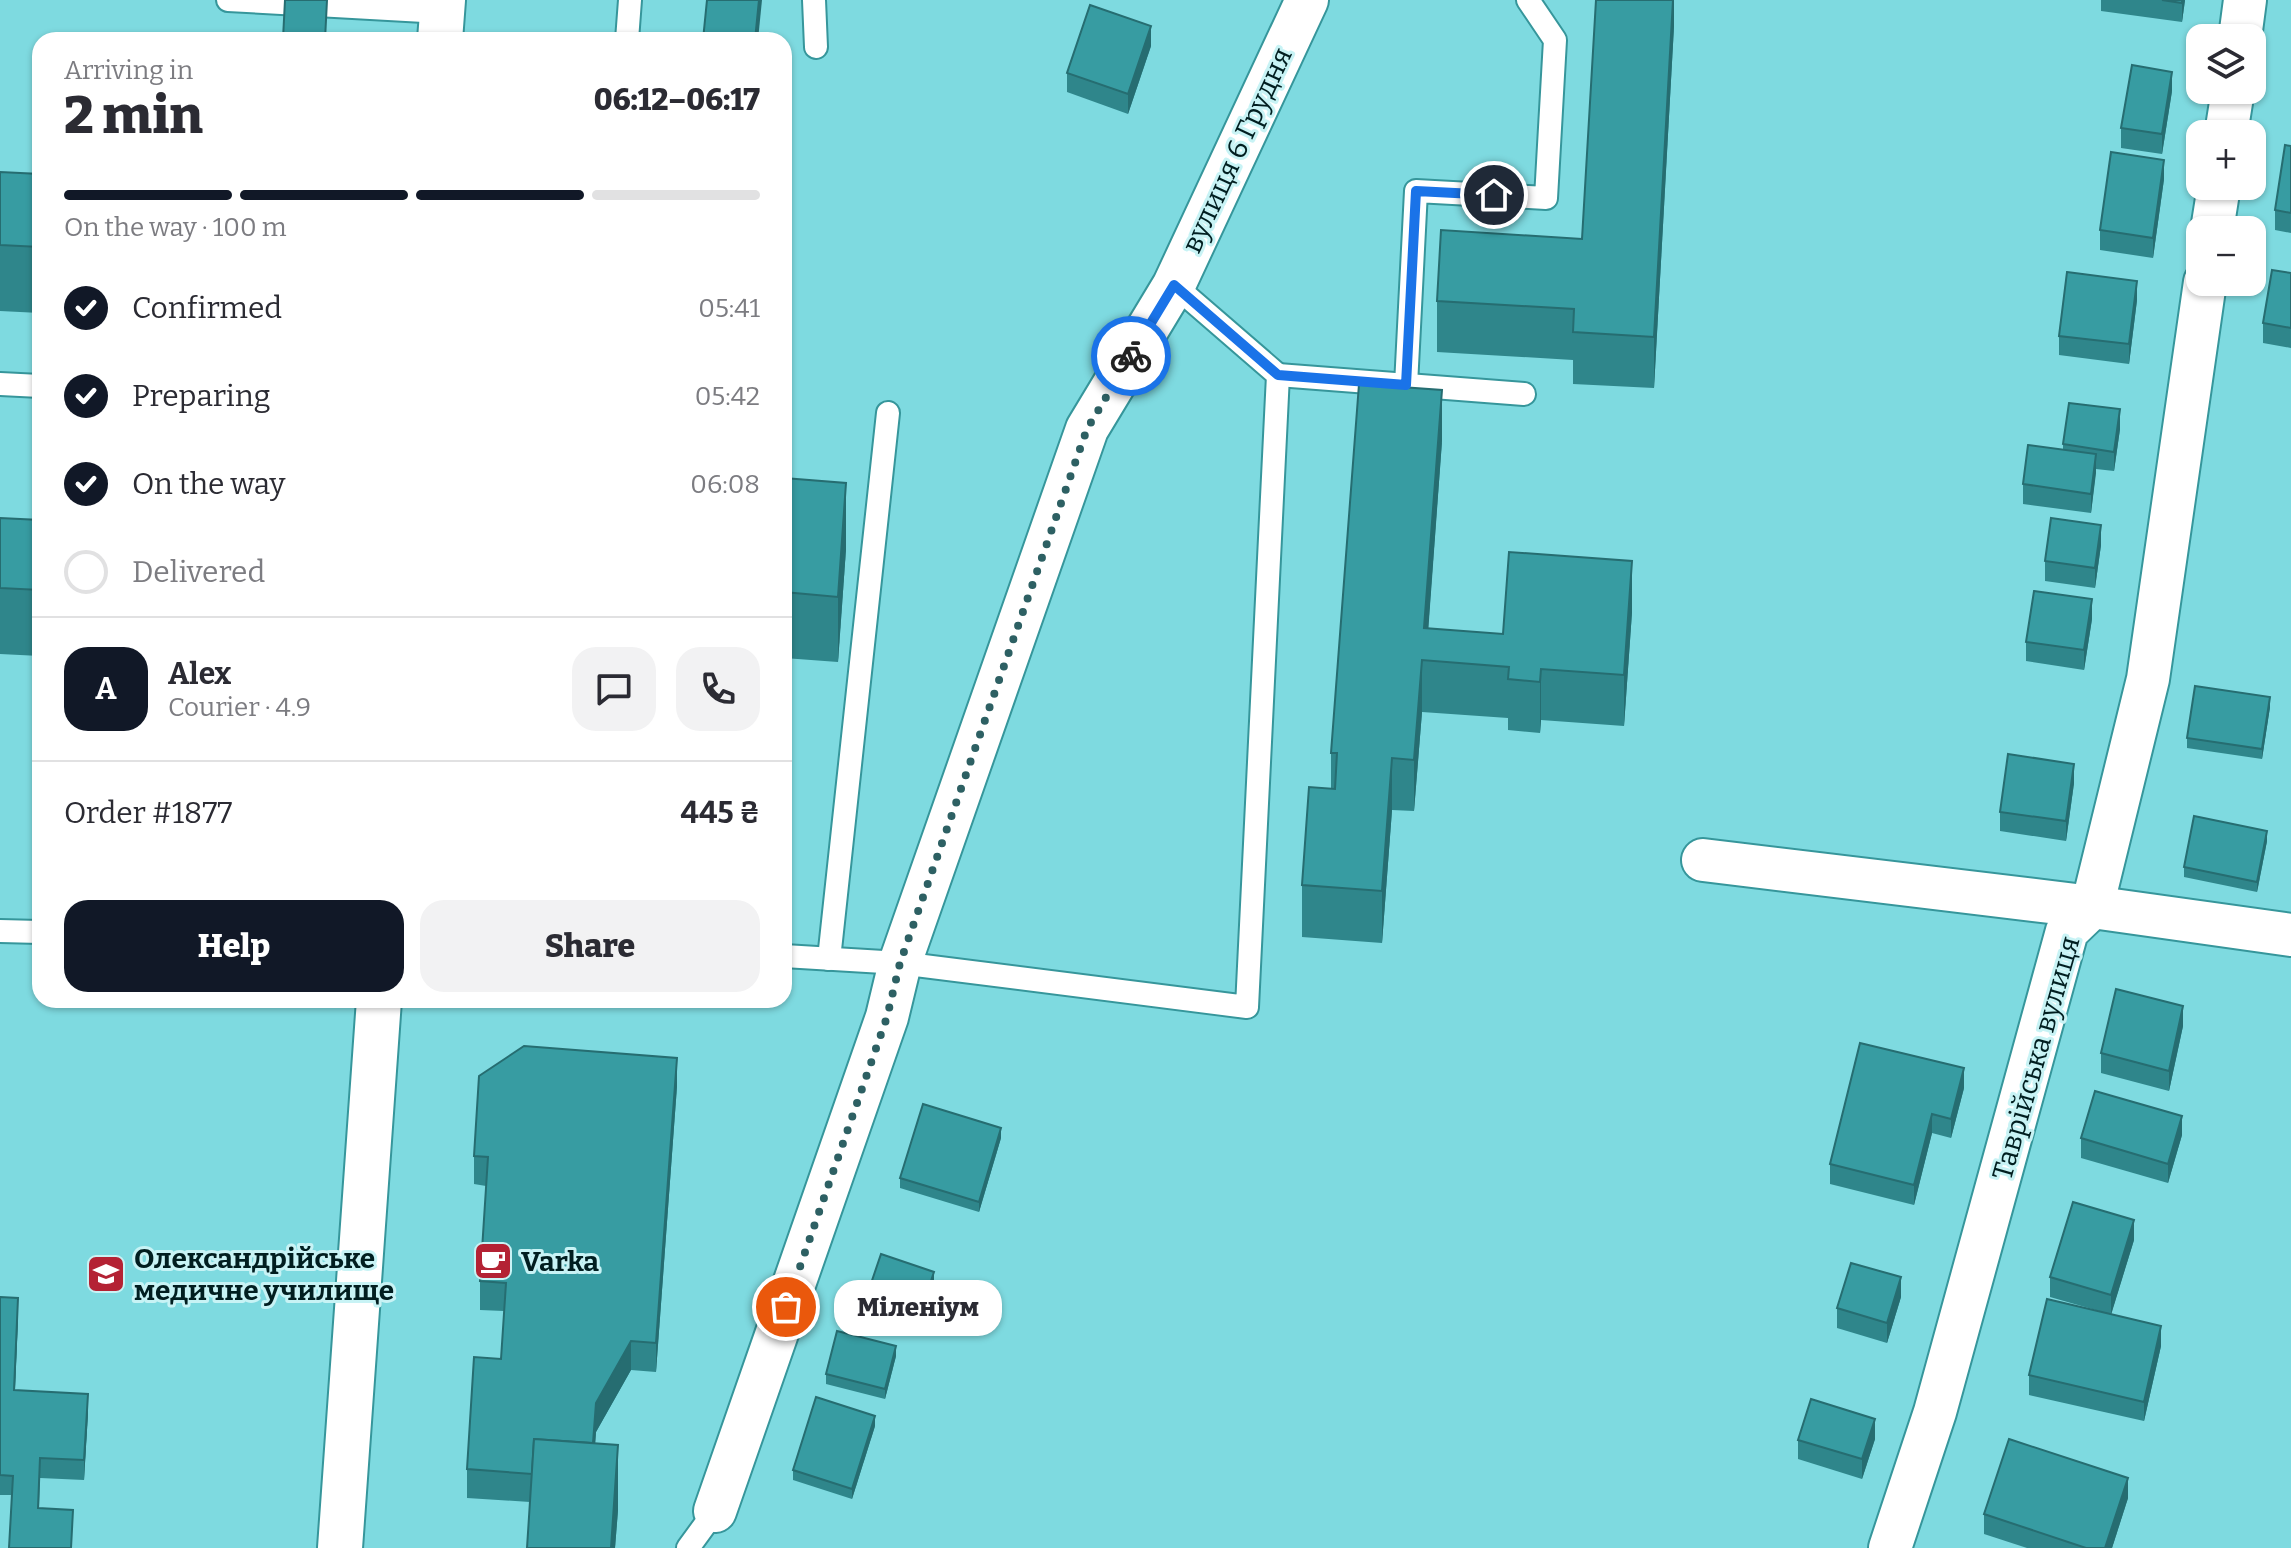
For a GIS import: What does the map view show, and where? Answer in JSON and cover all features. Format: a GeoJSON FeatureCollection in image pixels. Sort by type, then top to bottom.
{"type":"FeatureCollection","features":[{"type":"Feature","properties":{"kind":"street","name":"вулиця 6 Грудня"},"geometry":{"type":"LineString","coordinates":[[715,1511],[887,1017],[900,963],[1087,429],[1174,285],[1307,0]]}},
{"type":"Feature","properties":{"kind":"street"},"geometry":{"type":"LineString","coordinates":[[2242,24],[2245,0]]}},
{"type":"Feature","properties":{"kind":"street","name":"Таврійська вулиця"},"geometry":{"type":"LineString","coordinates":[[1890,1548],[1935,1412],[2067,931],[2092,907],[2148,679],[2203,296]]}},
{"type":"Feature","properties":{"kind":"street"},"geometry":{"type":"LineString","coordinates":[[1703,860],[2092,907],[2291,935]]}},
{"type":"Feature","properties":{"kind":"street"},"geometry":{"type":"LineString","coordinates":[[340,1548],[378,1008]]}},
{"type":"Feature","properties":{"kind":"lane"},"geometry":{"type":"LineString","coordinates":[[228,0],[442,17]]}},
{"type":"Feature","properties":{"kind":"lane"},"geometry":{"type":"LineString","coordinates":[[628,32],[630,0]]}},
{"type":"Feature","properties":{"kind":"lane"},"geometry":{"type":"LineString","coordinates":[[814,0],[816,47]]}},
{"type":"Feature","properties":{"kind":"lane"},"geometry":{"type":"LineString","coordinates":[[1406,385],[1416,191],[1546,198],[1555,40],[1528,0]]}},
{"type":"Feature","properties":{"kind":"lane"},"geometry":{"type":"LineString","coordinates":[[1174,285],[1278,375],[1524,394]]}},
{"type":"Feature","properties":{"kind":"lane"},"geometry":{"type":"LineString","coordinates":[[792,957],[900,963],[1247,1007],[1278,375]]}},
{"type":"Feature","properties":{"kind":"lane"},"geometry":{"type":"LineString","coordinates":[[0,384],[32,386]]}},
{"type":"Feature","properties":{"kind":"lane"},"geometry":{"type":"LineString","coordinates":[[829,959],[888,413]]}},
{"type":"Feature","properties":{"kind":"lane"},"geometry":{"type":"LineString","coordinates":[[0,931],[32,932]]}},
{"type":"Feature","properties":{"kind":"lane"},"geometry":{"type":"LineString","coordinates":[[688,1548],[715,1511]]}},
{"type":"Feature","properties":{"kind":"building"},"geometry":{"type":"Polygon","coordinates":[[[285,0],[327,0],[325,32],[283,32],[285,0]]]}},
{"type":"Feature","properties":{"kind":"building"},"geometry":{"type":"Polygon","coordinates":[[[707,0],[759,0],[756,32],[704,32],[707,0]]]}},
{"type":"Feature","properties":{"kind":"building"},"geometry":{"type":"Polygon","coordinates":[[[1596,0],[1673,0],[1654,337],[1573,332],[1574,309],[1437,301],[1441,230],[1582,239],[1596,0]]]}},
{"type":"Feature","properties":{"kind":"building"},"geometry":{"type":"Polygon","coordinates":[[[1090,5],[1151,26],[1128,94],[1067,73],[1090,5]]]}},
{"type":"Feature","properties":{"kind":"building"},"geometry":{"type":"Polygon","coordinates":[[[2132,65],[2172,72],[2162,134],[2121,128],[2132,65]]]}},
{"type":"Feature","properties":{"kind":"building"},"geometry":{"type":"Polygon","coordinates":[[[2285,145],[2291,146],[2291,213],[2275,210],[2285,145]]]}},
{"type":"Feature","properties":{"kind":"building"},"geometry":{"type":"Polygon","coordinates":[[[2111,152],[2164,160],[2153,238],[2100,230],[2111,152]]]}},
{"type":"Feature","properties":{"kind":"building"},"geometry":{"type":"Polygon","coordinates":[[[0,172],[32,174],[32,247],[0,245],[0,172]]]}},
{"type":"Feature","properties":{"kind":"building"},"geometry":{"type":"Polygon","coordinates":[[[2272,270],[2291,273],[2291,328],[2263,323],[2272,270]]]}},
{"type":"Feature","properties":{"kind":"building"},"geometry":{"type":"Polygon","coordinates":[[[2067,272],[2137,281],[2129,344],[2059,336],[2067,272]]]}},
{"type":"Feature","properties":{"kind":"building"},"geometry":{"type":"Polygon","coordinates":[[[1359,384],[1442,390],[1424,628],[1503,634],[1509,552],[1632,561],[1624,675],[1541,669],[1540,682],[1508,679],[1509,667],[1422,660],[1414,760],[1392,758],[1382,891],[1302,885],[1309,787],[1335,789],[1337,753],[1331,753],[1359,384]]]}},
{"type":"Feature","properties":{"kind":"building"},"geometry":{"type":"Polygon","coordinates":[[[2069,403],[2120,409],[2114,452],[2063,444],[2069,403]]]}},
{"type":"Feature","properties":{"kind":"building"},"geometry":{"type":"Polygon","coordinates":[[[2028,445],[2096,454],[2091,494],[2023,484],[2028,445]]]}},
{"type":"Feature","properties":{"kind":"building"},"geometry":{"type":"Polygon","coordinates":[[[792,479],[846,483],[838,597],[792,593],[792,479]]]}},
{"type":"Feature","properties":{"kind":"building"},"geometry":{"type":"Polygon","coordinates":[[[0,518],[32,520],[32,590],[0,588],[0,518]]]}},
{"type":"Feature","properties":{"kind":"building"},"geometry":{"type":"Polygon","coordinates":[[[2051,518],[2101,525],[2095,568],[2045,561],[2051,518]]]}},
{"type":"Feature","properties":{"kind":"building"},"geometry":{"type":"Polygon","coordinates":[[[2034,591],[2092,599],[2084,650],[2026,642],[2034,591]]]}},
{"type":"Feature","properties":{"kind":"building"},"geometry":{"type":"Polygon","coordinates":[[[2195,686],[2270,697],[2262,749],[2187,738],[2195,686]]]}},
{"type":"Feature","properties":{"kind":"building"},"geometry":{"type":"Polygon","coordinates":[[[2008,754],[2074,764],[2066,821],[2000,812],[2008,754]]]}},
{"type":"Feature","properties":{"kind":"building"},"geometry":{"type":"Polygon","coordinates":[[[2194,816],[2267,831],[2257,882],[2184,867],[2194,816]]]}},
{"type":"Feature","properties":{"kind":"building"},"geometry":{"type":"Polygon","coordinates":[[[2116,989],[2183,1006],[2169,1071],[2101,1053],[2116,989]]]}},
{"type":"Feature","properties":{"kind":"building"},"geometry":{"type":"Polygon","coordinates":[[[1860,1043],[1964,1068],[1951,1119],[1932,1114],[1914,1185],[1830,1164],[1860,1043]]]}},
{"type":"Feature","properties":{"kind":"building"},"geometry":{"type":"Polygon","coordinates":[[[524,1046],[677,1058],[656,1343],[631,1341],[596,1403],[593,1443],[534,1439],[532,1474],[467,1469],[474,1357],[501,1359],[506,1283],[480,1281],[488,1157],[474,1156],[479,1076],[524,1046]]]}},
{"type":"Feature","properties":{"kind":"building"},"geometry":{"type":"Polygon","coordinates":[[[2095,1091],[2182,1116],[2168,1164],[2081,1138],[2095,1091]]]}},
{"type":"Feature","properties":{"kind":"building"},"geometry":{"type":"Polygon","coordinates":[[[923,1104],[1001,1128],[979,1202],[900,1178],[923,1104]]]}},
{"type":"Feature","properties":{"kind":"building"},"geometry":{"type":"Polygon","coordinates":[[[2073,1202],[2134,1220],[2111,1295],[2050,1277],[2073,1202]]]}},
{"type":"Feature","properties":{"kind":"building"},"geometry":{"type":"Polygon","coordinates":[[[881,1254],[934,1272],[916,1325],[863,1307],[881,1254]]]}},
{"type":"Feature","properties":{"kind":"building"},"geometry":{"type":"Polygon","coordinates":[[[1851,1263],[1901,1277],[1887,1323],[1837,1308],[1851,1263]]]}},
{"type":"Feature","properties":{"kind":"building"},"geometry":{"type":"Polygon","coordinates":[[[0,1297],[18,1298],[14,1390],[88,1394],[84,1460],[40,1458],[38,1508],[73,1510],[71,1548],[9,1548],[13,1476],[0,1475],[0,1297]]]}},
{"type":"Feature","properties":{"kind":"building"},"geometry":{"type":"Polygon","coordinates":[[[2047,1299],[2161,1326],[2144,1402],[2029,1375],[2047,1299]]]}},
{"type":"Feature","properties":{"kind":"building"},"geometry":{"type":"Polygon","coordinates":[[[837,1331],[896,1346],[885,1389],[826,1374],[837,1331]]]}},
{"type":"Feature","properties":{"kind":"building"},"geometry":{"type":"Polygon","coordinates":[[[816,1397],[875,1416],[852,1489],[793,1470],[816,1397]]]}},
{"type":"Feature","properties":{"kind":"building"},"geometry":{"type":"Polygon","coordinates":[[[1811,1399],[1875,1419],[1862,1459],[1798,1440],[1811,1399]]]}},
{"type":"Feature","properties":{"kind":"building"},"geometry":{"type":"Polygon","coordinates":[[[534,1439],[618,1445],[611,1548],[527,1548],[534,1439]]]}},
{"type":"Feature","properties":{"kind":"building"},"geometry":{"type":"Polygon","coordinates":[[[2009,1439],[2128,1478],[2105,1548],[2086,1548],[1984,1514],[2009,1439]]]}},
{"type":"Feature","properties":{"kind":"way so far"},"geometry":{"type":"LineString","coordinates":[[786,1307],[887,1017],[900,963],[1087,429],[1131,356]]}},
{"type":"Feature","properties":{"kind":"place","name":"Varka"},"geometry":{"type":"Point","coordinates":[493,1261]}},
{"type":"Feature","properties":{"kind":"place","name":"Олександрійське медичне училище"},"geometry":{"type":"Point","coordinates":[106,1274]}},
{"type":"Feature","properties":{"kind":"place","name":"Міленіум"},"geometry":{"type":"Point","coordinates":[786,1307]}},
{"type":"Feature","properties":{"kind":"route"},"geometry":{"type":"LineString","coordinates":[[1131,356],[1174,285],[1278,375],[1406,385],[1416,191],[1494,195]]}}]}
